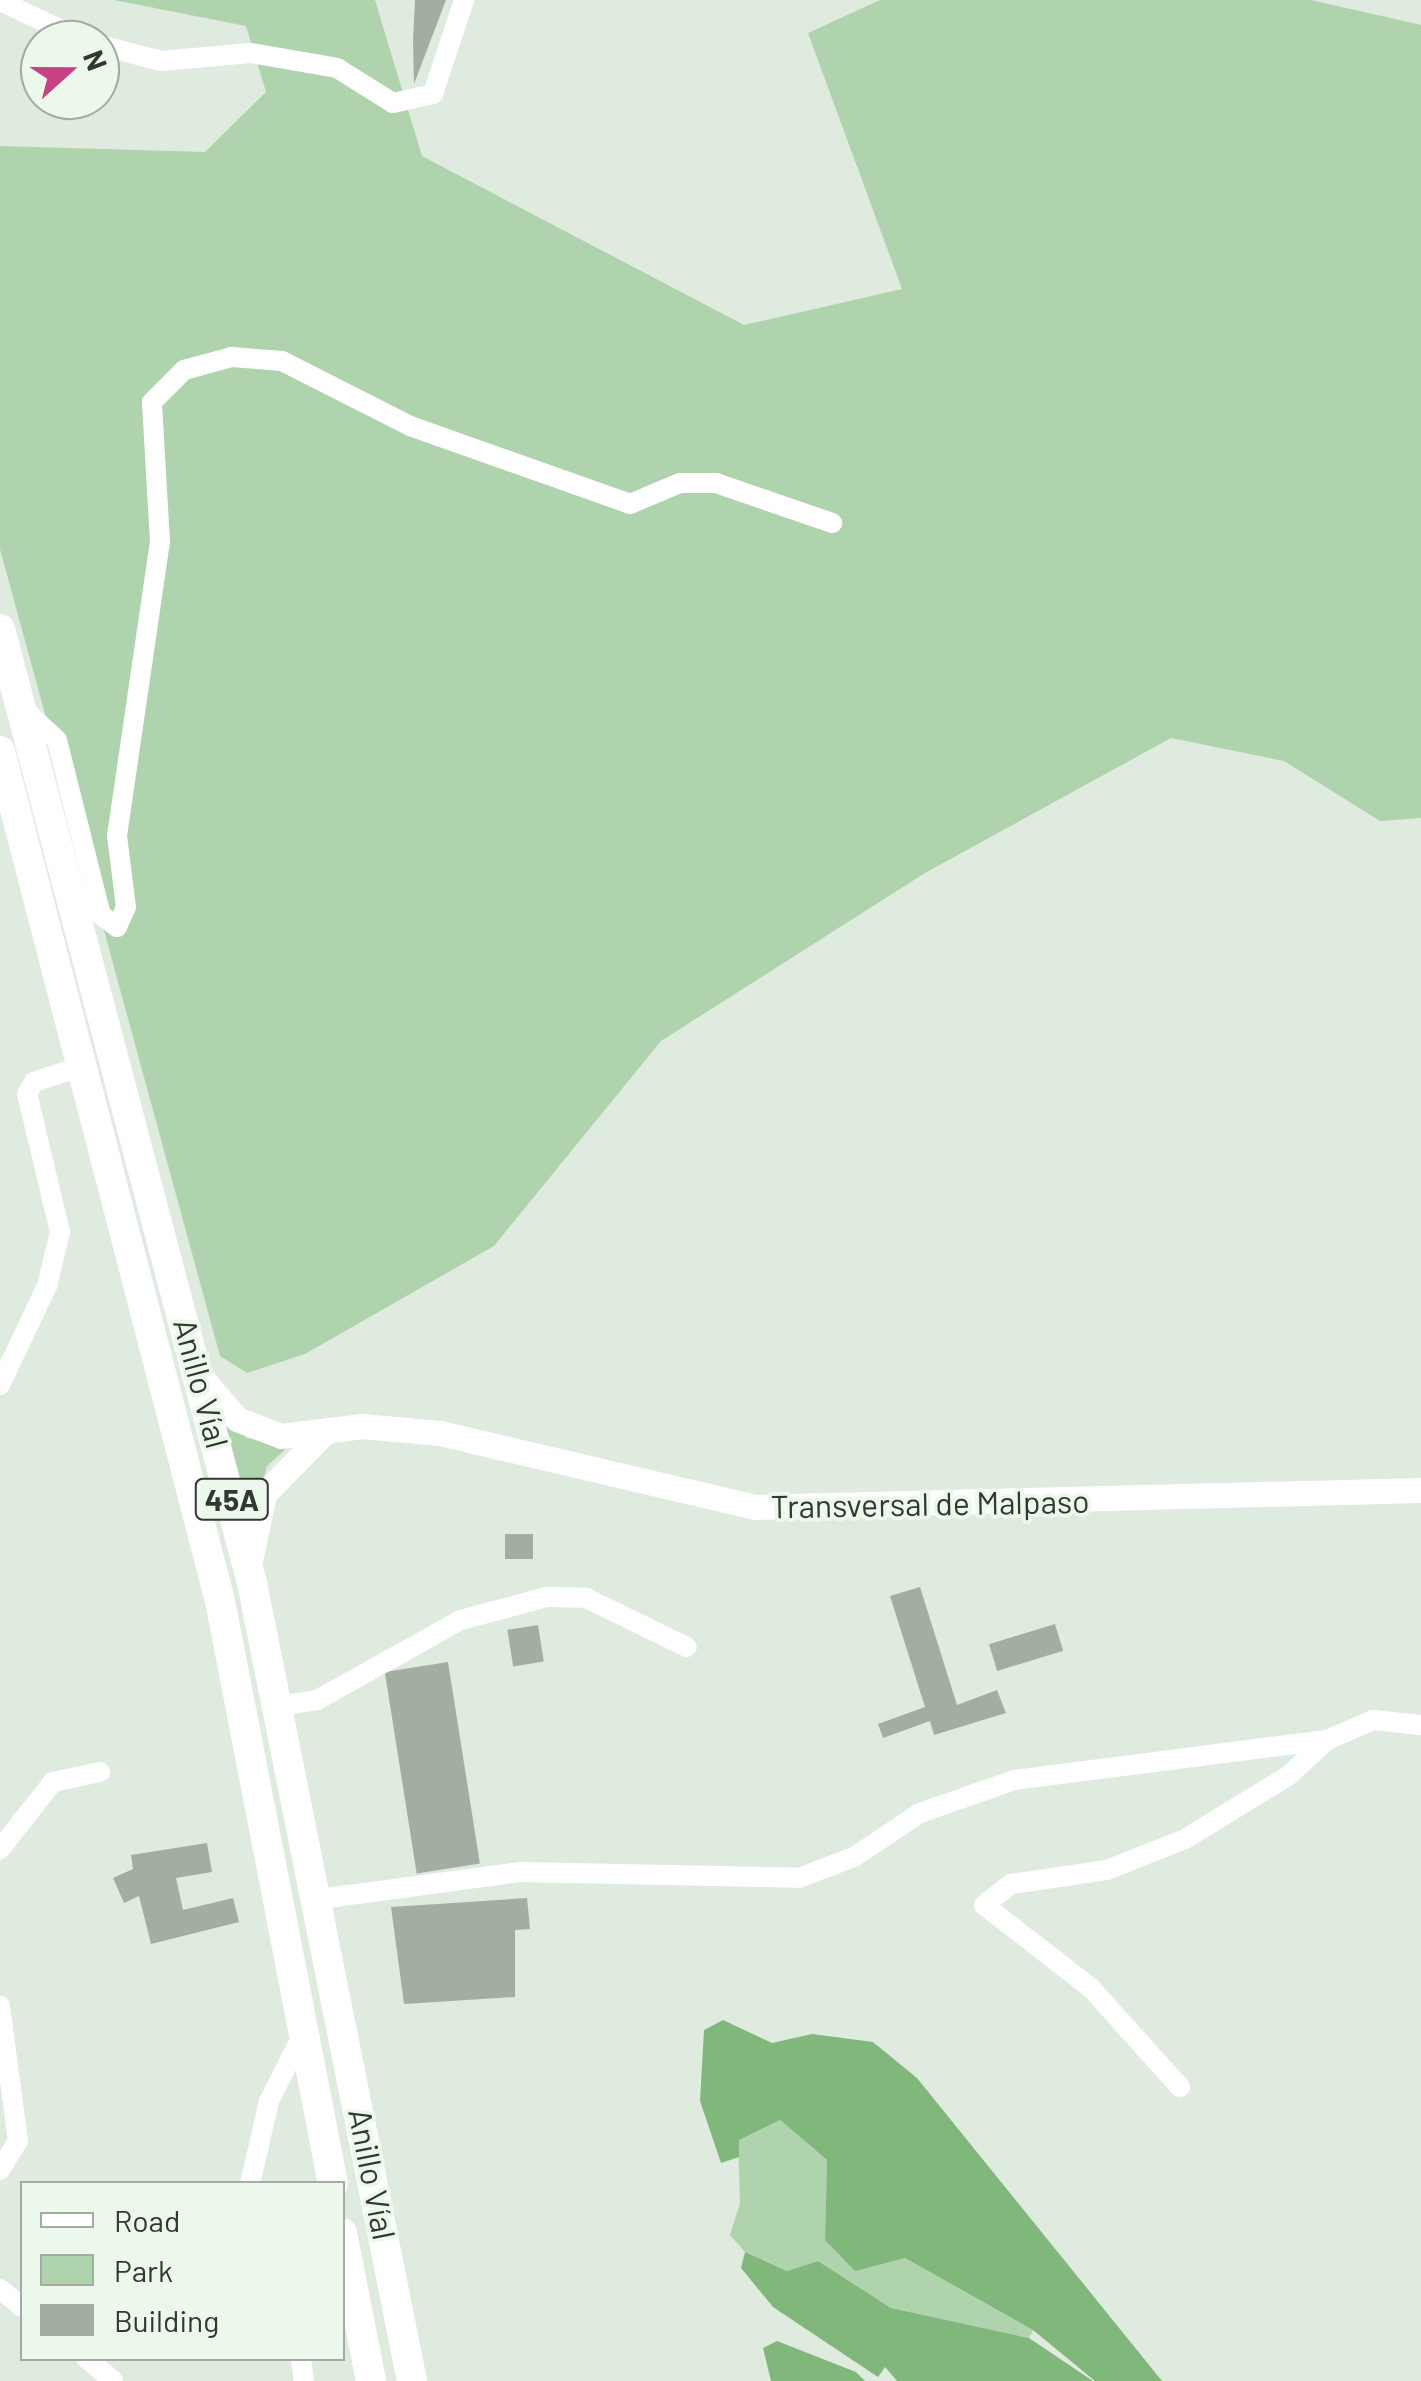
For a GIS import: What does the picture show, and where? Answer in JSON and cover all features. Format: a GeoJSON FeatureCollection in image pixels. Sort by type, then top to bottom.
{"type":"FeatureCollection","features":[{"type":"Feature","properties":{"kind":"highway","name":"Anillo Víal"},"geometry":{"type":"LineString","coordinates":[[0,629],[252,1583],[320,1899],[412,2381]]}},
{"type":"Feature","properties":{"kind":"highway","name":"Anillo Víal"},"geometry":{"type":"LineString","coordinates":[[0,751],[220,1601],[332,2181]]}},
{"type":"Feature","properties":{"kind":"highway","name":"Anillo Víal"},"geometry":{"type":"LineString","coordinates":[[345,2247],[371,2381]]}},
{"type":"Feature","properties":{"kind":"main road","name":"Transversal de Malpaso"},"geometry":{"type":"LineString","coordinates":[[200,1376],[258,1430],[440,1433],[755,1507],[1421,1490]]}},
{"type":"Feature","properties":{"kind":"main road"},"geometry":{"type":"LineString","coordinates":[[252,1583],[264,1494],[328,1432]]}},
{"type":"Feature","properties":{"kind":"lane"},"geometry":{"type":"LineString","coordinates":[[120,51],[161,61],[250,53],[338,68],[392,103],[433,94],[464,0]]}},
{"type":"Feature","properties":{"kind":"lane"},"geometry":{"type":"LineString","coordinates":[[0,1],[40,20]]}},
{"type":"Feature","properties":{"kind":"lane"},"geometry":{"type":"LineString","coordinates":[[22,708],[58,740],[101,915],[118,927],[126,907],[117,836],[160,542],[152,402],[184,370],[232,357],[282,361],[410,426],[630,504],[680,482],[716,482],[832,523]]}},
{"type":"Feature","properties":{"kind":"lane"},"geometry":{"type":"LineString","coordinates":[[0,1384],[47,1286],[60,1232],[27,1094],[34,1082],[83,1066]]}},
{"type":"Feature","properties":{"kind":"lane"},"geometry":{"type":"LineString","coordinates":[[277,1706],[317,1700],[462,1620],[547,1597],[586,1598],[688,1647]]}},
{"type":"Feature","properties":{"kind":"lane"},"geometry":{"type":"LineString","coordinates":[[320,1899],[522,1872],[800,1878],[854,1858],[920,1813],[1014,1780],[1326,1740],[1373,1720],[1421,1725]]}},
{"type":"Feature","properties":{"kind":"lane"},"geometry":{"type":"LineString","coordinates":[[1180,2087],[1091,1988],[984,1905],[1012,1884],[1107,1870],[1185,1839],[1288,1776],[1326,1740]]}},
{"type":"Feature","properties":{"kind":"lane"},"geometry":{"type":"LineString","coordinates":[[0,1849],[53,1782],[100,1772]]}},
{"type":"Feature","properties":{"kind":"lane"},"geometry":{"type":"LineString","coordinates":[[0,2006],[18,2141],[0,2170]]}},
{"type":"Feature","properties":{"kind":"lane"},"geometry":{"type":"LineString","coordinates":[[251,2181],[270,2101],[304,2032]]}},
{"type":"Feature","properties":{"kind":"lane"},"geometry":{"type":"LineString","coordinates":[[0,2288],[20,2305]]}},
{"type":"Feature","properties":{"kind":"lane"},"geometry":{"type":"LineString","coordinates":[[90,2361],[113,2381]]}},
{"type":"Feature","properties":{"kind":"green space"},"geometry":{"type":"Polygon","coordinates":[[[114,0],[375,0],[422,156],[744,325],[902,289],[808,33],[880,0],[1311,0],[1421,25],[1421,818],[1380,821],[1284,761],[1171,738],[925,873],[661,1041],[494,1246],[305,1354],[247,1373],[220,1356],[0,549],[0,146],[205,152],[266,92],[246,26],[114,0]]]}},
{"type":"Feature","properties":{"kind":"green space"},"geometry":{"type":"Polygon","coordinates":[[[222,1415],[247,1438],[289,1446],[267,1466],[248,1533],[222,1415]]]}},
{"type":"Feature","properties":{"kind":"green space"},"geometry":{"type":"Polygon","coordinates":[[[723,2020],[772,2043],[812,2034],[873,2042],[917,2078],[1162,2381],[1095,2381],[1033,2330],[905,2258],[855,2271],[825,2240],[827,2160],[780,2120],[739,2140],[739,2157],[721,2163],[700,2101],[704,2030],[723,2020]]]}},
{"type":"Feature","properties":{"kind":"green space"},"geometry":{"type":"Polygon","coordinates":[[[780,2120],[827,2160],[825,2240],[905,2258],[1033,2330],[1029,2338],[891,2308],[818,2261],[787,2271],[745,2252],[730,2235],[740,2203],[738,2140],[780,2120]]]}},
{"type":"Feature","properties":{"kind":"green space"},"geometry":{"type":"Polygon","coordinates":[[[745,2252],[787,2271],[818,2261],[891,2308],[1029,2338],[1093,2381],[897,2381],[885,2367],[878,2377],[773,2307],[741,2268],[745,2252]]]}},
{"type":"Feature","properties":{"kind":"green space"},"geometry":{"type":"Polygon","coordinates":[[[777,2341],[856,2372],[865,2381],[771,2381],[763,2348],[777,2341]]]}},
{"type":"Feature","properties":{"kind":"building"},"geometry":{"type":"Polygon","coordinates":[[[415,0],[446,0],[414,84],[413,41],[415,0]]]}},
{"type":"Feature","properties":{"kind":"building"},"geometry":{"type":"Polygon","coordinates":[[[505,1534],[533,1534],[533,1559],[505,1559],[505,1534]]]}},
{"type":"Feature","properties":{"kind":"building"},"geometry":{"type":"Polygon","coordinates":[[[920,1587],[957,1705],[997,1690],[1006,1713],[934,1735],[930,1721],[883,1738],[878,1724],[925,1707],[890,1596],[920,1587]]]}},
{"type":"Feature","properties":{"kind":"building"},"geometry":{"type":"Polygon","coordinates":[[[1055,1624],[1063,1651],[997,1671],[989,1644],[1055,1624]]]}},
{"type":"Feature","properties":{"kind":"building"},"geometry":{"type":"Polygon","coordinates":[[[538,1625],[544,1662],[513,1666],[507,1630],[538,1625]]]}},
{"type":"Feature","properties":{"kind":"building"},"geometry":{"type":"Polygon","coordinates":[[[448,1662],[480,1863],[417,1874],[385,1672],[448,1662]]]}},
{"type":"Feature","properties":{"kind":"building"},"geometry":{"type":"Polygon","coordinates":[[[207,1843],[212,1872],[176,1878],[183,1910],[233,1898],[239,1922],[151,1944],[139,1896],[124,1903],[113,1878],[133,1869],[131,1855],[207,1843]]]}},
{"type":"Feature","properties":{"kind":"building"},"geometry":{"type":"Polygon","coordinates":[[[527,1898],[530,1929],[515,1930],[515,1997],[404,2004],[391,1907],[527,1898]]]}}]}
